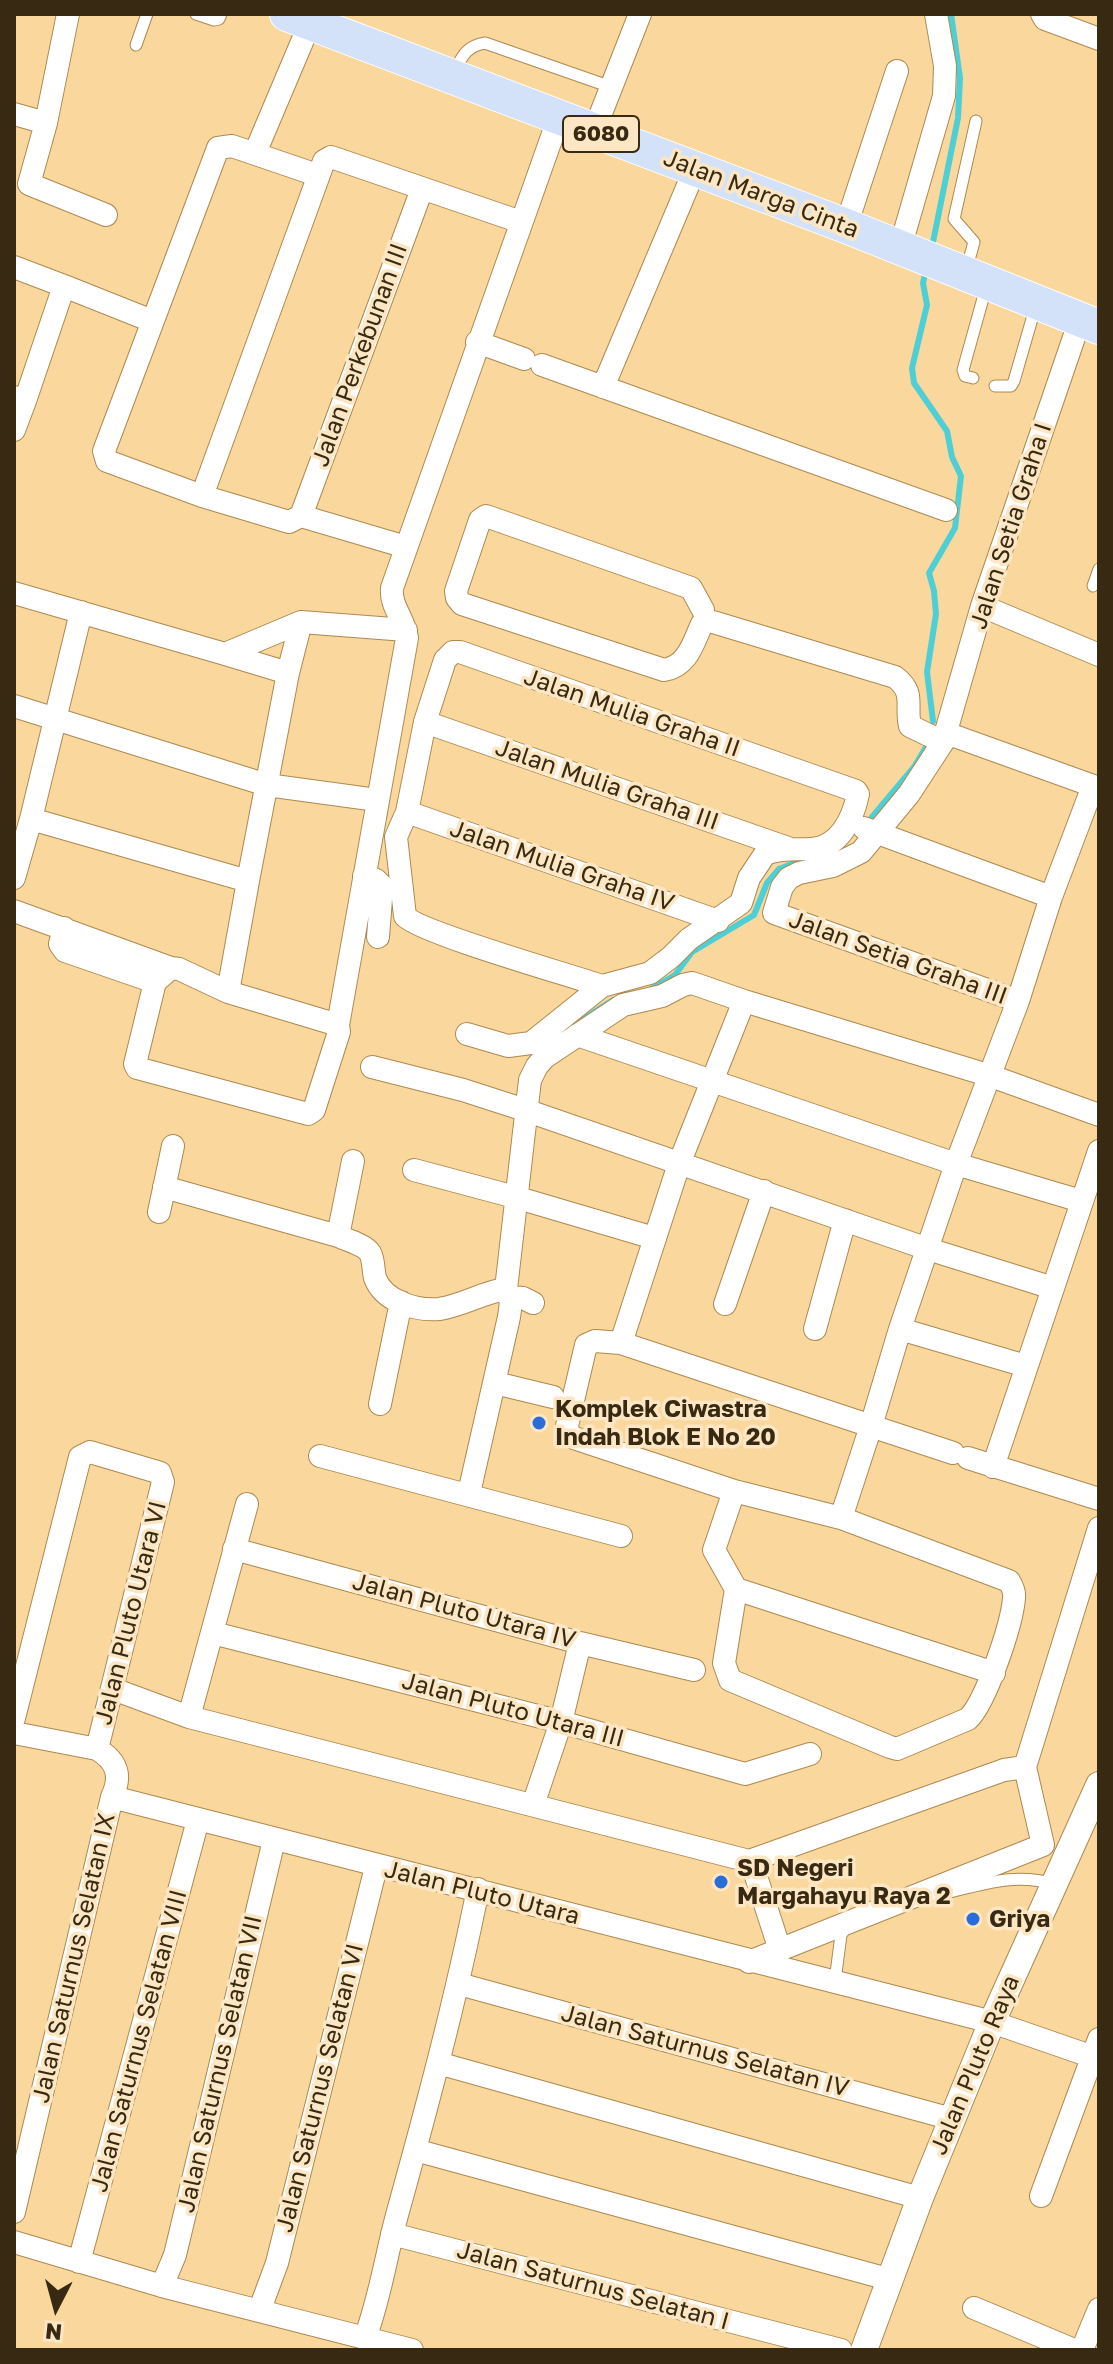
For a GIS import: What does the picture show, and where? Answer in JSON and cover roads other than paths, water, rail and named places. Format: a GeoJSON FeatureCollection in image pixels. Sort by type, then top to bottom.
{"type":"FeatureCollection","features":[{"type":"Feature","properties":{"kind":"main road","name":"Jalan Marga Cinta"},"geometry":{"type":"LineString","coordinates":[[299,19],[846,226],[1090,324]]}},
{"type":"Feature","properties":{"kind":"street"},"geometry":{"type":"LineString","coordinates":[[68,14],[46,123],[29,184],[106,215]]}},
{"type":"Feature","properties":{"kind":"street"},"geometry":{"type":"LineString","coordinates":[[594,131],[640,14]]}},
{"type":"Feature","properties":{"kind":"street"},"geometry":{"type":"LineString","coordinates":[[1042,14],[1045,19],[1099,39]]}},
{"type":"Feature","properties":{"kind":"street"},"geometry":{"type":"LineString","coordinates":[[934,17],[945,66],[941,266]]}},
{"type":"Feature","properties":{"kind":"street"},"geometry":{"type":"LineString","coordinates":[[255,153],[299,19]]}},
{"type":"Feature","properties":{"kind":"street"},"geometry":{"type":"LineString","coordinates":[[846,226],[897,71]]}},
{"type":"Feature","properties":{"kind":"street"},"geometry":{"type":"LineString","coordinates":[[14,114],[46,123]]}},
{"type":"Feature","properties":{"kind":"street"},"geometry":{"type":"LineString","coordinates":[[163,975],[135,1064],[137,1068],[308,1114],[314,1110],[339,1032],[407,638],[391,595],[477,342],[559,117]]}},
{"type":"Feature","properties":{"kind":"street"},"geometry":{"type":"LineString","coordinates":[[317,175],[232,146],[218,148],[104,456],[107,461],[202,496],[289,522],[301,516],[406,547]]}},
{"type":"Feature","properties":{"kind":"street"},"geometry":{"type":"LineString","coordinates":[[202,496],[324,161],[331,157],[521,222]]}},
{"type":"Feature","properties":{"kind":"street"},"geometry":{"type":"LineString","coordinates":[[603,387],[695,169]]}},
{"type":"Feature","properties":{"kind":"street","name":"Jalan Perkebunan III"},"geometry":{"type":"LineString","coordinates":[[301,516],[422,189]]}},
{"type":"Feature","properties":{"kind":"street"},"geometry":{"type":"LineString","coordinates":[[14,267],[152,321]]}},
{"type":"Feature","properties":{"kind":"street"},"geometry":{"type":"LineString","coordinates":[[14,430],[20,399],[64,286]]}},
{"type":"Feature","properties":{"kind":"street","name":"Jalan Setia Graha I"},"geometry":{"type":"LineString","coordinates":[[876,834],[909,794],[944,738],[982,606],[1090,324]]}},
{"type":"Feature","properties":{"kind":"street"},"geometry":{"type":"LineString","coordinates":[[477,342],[946,510]]}},
{"type":"Feature","properties":{"kind":"street"},"geometry":{"type":"LineString","coordinates":[[706,619],[685,659],[671,669],[658,669],[462,604],[456,591],[480,520],[486,516],[691,588],[706,619],[895,677],[905,685],[910,726],[1096,787],[1051,897],[1018,1001],[956,1164],[841,1518]]}},
{"type":"Feature","properties":{"kind":"street"},"geometry":{"type":"LineString","coordinates":[[14,593],[288,673]]}},
{"type":"Feature","properties":{"kind":"street"},"geometry":{"type":"LineString","coordinates":[[982,606],[1099,655]]}},
{"type":"Feature","properties":{"kind":"street"},"geometry":{"type":"LineString","coordinates":[[14,878],[81,612]]}},
{"type":"Feature","properties":{"kind":"street"},"geometry":{"type":"LineString","coordinates":[[225,654],[301,622],[406,630]]}},
{"type":"Feature","properties":{"kind":"street"},"geometry":{"type":"LineString","coordinates":[[228,992],[288,673],[301,622]]}},
{"type":"Feature","properties":{"kind":"street","name":"Jalan Mulia Graha II"},"geometry":{"type":"LineString","coordinates":[[425,722],[445,660],[448,655],[460,652],[856,791],[857,798],[850,818]]}},
{"type":"Feature","properties":{"kind":"street"},"geometry":{"type":"LineString","coordinates":[[14,706],[267,785],[377,800]]}},
{"type":"Feature","properties":{"kind":"street"},"geometry":{"type":"LineString","coordinates":[[425,722],[407,812],[396,840],[404,911],[409,921],[602,986]]}},
{"type":"Feature","properties":{"kind":"street","name":"Jalan Mulia Graha III"},"geometry":{"type":"LineString","coordinates":[[425,722],[789,849]]}},
{"type":"Feature","properties":{"kind":"street","name":"Jalan Mulia Graha IV"},"geometry":{"type":"LineString","coordinates":[[407,812],[718,921]]}},
{"type":"Feature","properties":{"kind":"street"},"geometry":{"type":"LineString","coordinates":[[467,1034],[508,1046],[531,1043],[602,986],[650,973],[689,939],[741,903],[749,878],[760,860],[773,851],[814,849],[835,841],[850,818],[876,834],[1051,897]]}},
{"type":"Feature","properties":{"kind":"street"},"geometry":{"type":"LineString","coordinates":[[31,819],[248,881]]}},
{"type":"Feature","properties":{"kind":"street","name":"Jalan Setia Graha III"},"geometry":{"type":"LineString","coordinates":[[876,834],[861,852],[849,859],[789,878],[782,887],[774,913],[1018,1001]]}},
{"type":"Feature","properties":{"kind":"street"},"geometry":{"type":"LineString","coordinates":[[364,876],[382,886],[378,937]]}},
{"type":"Feature","properties":{"kind":"street"},"geometry":{"type":"LineString","coordinates":[[14,911],[64,928],[60,944],[65,951],[163,975],[179,969],[228,992],[338,1025]]}},
{"type":"Feature","properties":{"kind":"street"},"geometry":{"type":"LineString","coordinates":[[469,1493],[509,1317],[507,1293],[515,1197],[530,1080],[537,1066],[623,1005],[662,996],[692,983],[991,1076],[1099,1115]]}},
{"type":"Feature","properties":{"kind":"street"},"geometry":{"type":"LineString","coordinates":[[621,1343],[679,1164],[744,1001]]}},
{"type":"Feature","properties":{"kind":"street"},"geometry":{"type":"LineString","coordinates":[[577,1035],[956,1164],[1081,1201]]}},
{"type":"Feature","properties":{"kind":"street"},"geometry":{"type":"LineString","coordinates":[[372,1067],[463,1090],[525,1110],[928,1249],[1053,1288]]}},
{"type":"Feature","properties":{"kind":"street"},"geometry":{"type":"LineString","coordinates":[[159,1212],[173,1146]]}},
{"type":"Feature","properties":{"kind":"street"},"geometry":{"type":"LineString","coordinates":[[993,1467],[1099,1151]]}},
{"type":"Feature","properties":{"kind":"street"},"geometry":{"type":"LineString","coordinates":[[338,1236],[353,1161]]}},
{"type":"Feature","properties":{"kind":"street"},"geometry":{"type":"LineString","coordinates":[[414,1170],[654,1238]]}},
{"type":"Feature","properties":{"kind":"street"},"geometry":{"type":"LineString","coordinates":[[164,1187],[338,1236],[369,1251],[376,1280],[390,1295],[417,1309],[441,1309],[507,1293],[533,1303]]}},
{"type":"Feature","properties":{"kind":"street"},"geometry":{"type":"LineString","coordinates":[[725,1304],[764,1191]]}},
{"type":"Feature","properties":{"kind":"street"},"geometry":{"type":"LineString","coordinates":[[815,1329],[845,1220]]}},
{"type":"Feature","properties":{"kind":"street"},"geometry":{"type":"LineString","coordinates":[[380,1404],[401,1302]]}},
{"type":"Feature","properties":{"kind":"street"},"geometry":{"type":"LineString","coordinates":[[900,1329],[1026,1366]]}},
{"type":"Feature","properties":{"kind":"street"},"geometry":{"type":"LineString","coordinates":[[734,1491],[714,1550],[736,1589],[724,1663],[730,1680],[897,1749],[968,1719],[976,1712],[994,1673],[1015,1597],[1009,1581],[841,1518],[734,1491],[574,1438],[568,1433],[567,1426],[586,1345],[595,1341],[621,1343],[993,1467],[1099,1499]]}},
{"type":"Feature","properties":{"kind":"street"},"geometry":{"type":"LineString","coordinates":[[495,1383],[553,1397]]}},
{"type":"Feature","properties":{"kind":"street","name":"Jalan Pluto Utara VI"},"geometry":{"type":"LineString","coordinates":[[14,1718],[80,1457],[90,1452],[154,1471],[163,1476],[97,1749]]}},
{"type":"Feature","properties":{"kind":"street"},"geometry":{"type":"LineString","coordinates":[[320,1456],[469,1493],[621,1536]]}},
{"type":"Feature","properties":{"kind":"street"},"geometry":{"type":"LineString","coordinates":[[189,1717],[247,1504]]}},
{"type":"Feature","properties":{"kind":"street"},"geometry":{"type":"LineString","coordinates":[[1040,1847],[1025,1767],[1099,1528]]}},
{"type":"Feature","properties":{"kind":"street","name":"Jalan Pluto Utara IV"},"geometry":{"type":"LineString","coordinates":[[234,1549],[580,1643],[694,1670]]}},
{"type":"Feature","properties":{"kind":"street"},"geometry":{"type":"LineString","coordinates":[[736,1589],[994,1673]]}},
{"type":"Feature","properties":{"kind":"street","name":"Jalan Pluto Utara III"},"geometry":{"type":"LineString","coordinates":[[213,1633],[561,1722],[745,1774],[810,1754]]}},
{"type":"Feature","properties":{"kind":"street"},"geometry":{"type":"LineString","coordinates":[[533,1805],[561,1722],[580,1643]]}},
{"type":"Feature","properties":{"kind":"street"},"geometry":{"type":"LineString","coordinates":[[113,1689],[189,1717],[751,1861],[1004,1770],[1025,1767]]}},
{"type":"Feature","properties":{"kind":"street"},"geometry":{"type":"LineString","coordinates":[[14,1733],[97,1749],[109,1756],[116,1767],[116,1788],[112,1797]]}},
{"type":"Feature","properties":{"kind":"street","name":"Jalan Pluto Raya"},"geometry":{"type":"LineString","coordinates":[[864,2350],[888,2279],[992,2022],[1043,1881],[1069,1855],[1098,1788]]}},
{"type":"Feature","properties":{"kind":"street","name":"Jalan Pluto Utara"},"geometry":{"type":"LineString","coordinates":[[112,1797],[376,1867],[478,1889],[749,1962],[1096,2048]]}},
{"type":"Feature","properties":{"kind":"street","name":"Jalan Saturnus Selatan IX"},"geometry":{"type":"LineString","coordinates":[[14,2212],[112,1797]]}},
{"type":"Feature","properties":{"kind":"street","name":"Jalan Saturnus Selatan VIII"},"geometry":{"type":"LineString","coordinates":[[79,2262],[198,1820]]}},
{"type":"Feature","properties":{"kind":"street","name":"Jalan Saturnus Selatan VII"},"geometry":{"type":"LineString","coordinates":[[162,2286],[175,2255],[274,1840]]}},
{"type":"Feature","properties":{"kind":"street"},"geometry":{"type":"LineString","coordinates":[[749,1962],[1040,1847],[1069,1855]]}},
{"type":"Feature","properties":{"kind":"street"},"geometry":{"type":"LineString","coordinates":[[751,1861],[780,1950]]}},
{"type":"Feature","properties":{"kind":"street","name":"Jalan Saturnus Selatan VI"},"geometry":{"type":"LineString","coordinates":[[260,2309],[277,2263],[376,1867]]}},
{"type":"Feature","properties":{"kind":"street"},"geometry":{"type":"LineString","coordinates":[[365,2338],[374,2314],[392,2234],[459,1984],[478,1889]]}},
{"type":"Feature","properties":{"kind":"street","name":"Jalan Saturnus Selatan IV"},"geometry":{"type":"LineString","coordinates":[[459,1984],[952,2119]]}},
{"type":"Feature","properties":{"kind":"street"},"geometry":{"type":"LineString","coordinates":[[1041,2196],[1096,2048]]}},
{"type":"Feature","properties":{"kind":"street"},"geometry":{"type":"LineString","coordinates":[[438,2063],[920,2198]]}},
{"type":"Feature","properties":{"kind":"street"},"geometry":{"type":"LineString","coordinates":[[415,2150],[888,2279]]}},
{"type":"Feature","properties":{"kind":"street","name":"Jalan Saturnus Selatan I"},"geometry":{"type":"LineString","coordinates":[[392,2234],[841,2350]]}},
{"type":"Feature","properties":{"kind":"street"},"geometry":{"type":"LineString","coordinates":[[14,2242],[162,2286],[412,2350]]}},
{"type":"Feature","properties":{"kind":"street"},"geometry":{"type":"LineString","coordinates":[[974,2308],[1074,2350]]}},
{"type":"Feature","properties":{"kind":"street"},"geometry":{"type":"LineString","coordinates":[[1082,2350],[1099,2309]]}},
{"type":"Feature","properties":{"kind":"lane"},"geometry":{"type":"LineString","coordinates":[[136,45],[147,14]]}},
{"type":"Feature","properties":{"kind":"lane"},"geometry":{"type":"LineString","coordinates":[[196,14],[214,20],[219,19],[221,14]]}},
{"type":"Feature","properties":{"kind":"lane"},"geometry":{"type":"LineString","coordinates":[[451,77],[465,51],[485,43],[611,87]]}},
{"type":"Feature","properties":{"kind":"lane"},"geometry":{"type":"LineString","coordinates":[[973,378],[965,376],[963,370],[941,266],[974,242],[954,219],[976,121]]}},
{"type":"Feature","properties":{"kind":"lane"},"geometry":{"type":"LineString","coordinates":[[995,386],[1011,386],[1014,381],[1036,304]]}},
{"type":"Feature","properties":{"kind":"lane"},"geometry":{"type":"LineString","coordinates":[[1093,586],[1099,569]]}},
{"type":"Feature","properties":{"kind":"lane"},"geometry":{"type":"LineString","coordinates":[[835,1981],[841,1935],[852,1924],[1000,1879],[1043,1881]]}},
{"type":"Feature","properties":{"kind":"waterway"},"geometry":{"type":"LineString","coordinates":[[932,247],[958,118],[960,78],[951,14]]}},
{"type":"Feature","properties":{"kind":"waterway"},"geometry":{"type":"LineString","coordinates":[[926,270],[923,283],[927,305],[912,368],[914,383],[947,431],[952,457],[961,476],[955,528],[929,573],[936,614],[927,672],[933,721]]}},
{"type":"Feature","properties":{"kind":"waterway"},"geometry":{"type":"LineString","coordinates":[[872,817],[914,767],[926,747]]}},
{"type":"Feature","properties":{"kind":"waterway"},"geometry":{"type":"LineString","coordinates":[[651,989],[675,975],[692,952],[754,915],[767,883],[779,869],[804,859]]}},
{"type":"Feature","properties":{"kind":"waterway"},"geometry":{"type":"LineString","coordinates":[[566,1030],[613,1000]]}},
{"type":"Feature","properties":{"kind":"place","name":"Komplek Ciwastra Indah Blok E No 20"},"geometry":{"type":"Point","coordinates":[539,1423]}},
{"type":"Feature","properties":{"kind":"place","name":"SD Negeri Margahayu Raya 2"},"geometry":{"type":"Point","coordinates":[721,1882]}},
{"type":"Feature","properties":{"kind":"place","name":"Griya"},"geometry":{"type":"Point","coordinates":[973,1919]}}]}
